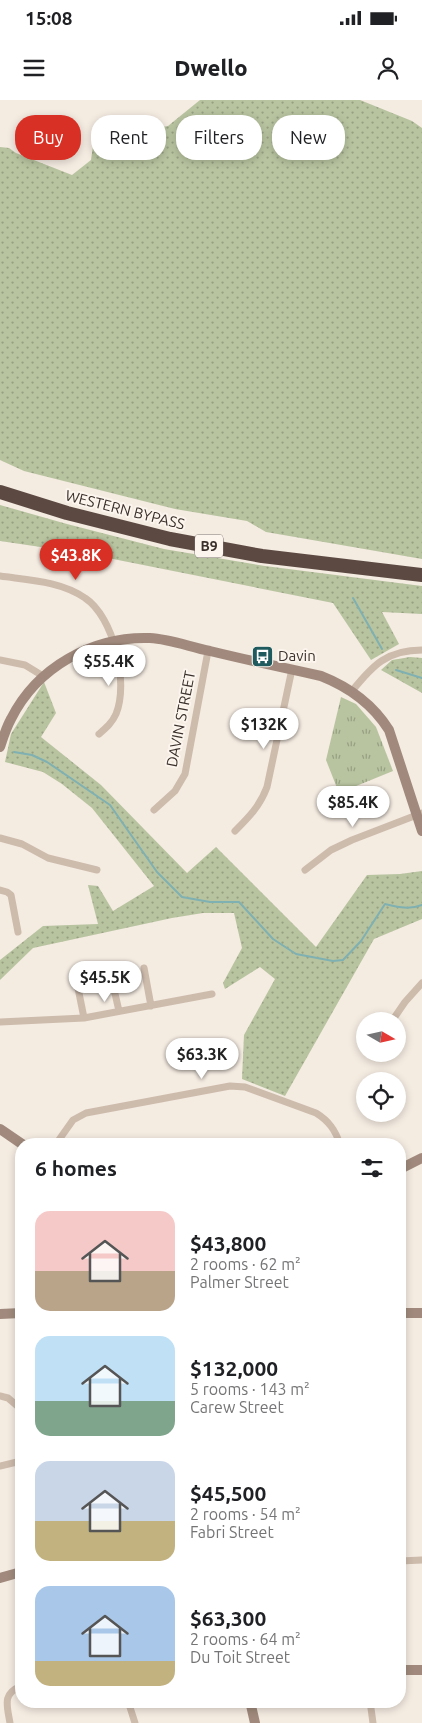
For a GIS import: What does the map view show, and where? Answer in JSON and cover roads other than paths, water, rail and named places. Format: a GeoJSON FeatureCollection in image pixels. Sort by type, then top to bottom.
{"type":"FeatureCollection","features":[{"type":"Feature","properties":{"kind":"highway","name":"WESTERN BYPASS"},"geometry":{"type":"LineString","coordinates":[[0,492],[68,513],[170,539],[262,556],[422,575]]}},
{"type":"Feature","properties":{"kind":"street"},"geometry":{"type":"LineString","coordinates":[[0,576],[63,587],[76,592],[93,604],[101,613],[114,640],[120,680],[118,707],[110,724],[99,734]]}},
{"type":"Feature","properties":{"kind":"street"},"geometry":{"type":"LineString","coordinates":[[0,747],[10,720],[20,704],[42,676],[58,664],[79,653],[114,640],[152,638],[320,676],[339,683],[352,691],[367,703],[389,730],[419,813],[422,831]]}},
{"type":"Feature","properties":{"kind":"street"},"geometry":{"type":"LineString","coordinates":[[352,691],[366,673],[384,660],[406,650],[422,650]]}},
{"type":"Feature","properties":{"kind":"street","name":"DAVIN STREET"},"geometry":{"type":"LineString","coordinates":[[154,810],[175,791],[185,774],[208,651]]}},
{"type":"Feature","properties":{"kind":"street"},"geometry":{"type":"LineString","coordinates":[[0,660],[25,665],[42,676]]}},
{"type":"Feature","properties":{"kind":"street"},"geometry":{"type":"LineString","coordinates":[[235,831],[252,815],[261,802],[267,788],[292,669]]}},
{"type":"Feature","properties":{"kind":"street"},"geometry":{"type":"LineString","coordinates":[[305,870],[331,850],[419,813]]}},
{"type":"Feature","properties":{"kind":"street"},"geometry":{"type":"LineString","coordinates":[[0,838],[22,844],[48,858],[97,870]]}},
{"type":"Feature","properties":{"kind":"street"},"geometry":{"type":"LineString","coordinates":[[0,890],[11,895],[18,932]]}},
{"type":"Feature","properties":{"kind":"street"},"geometry":{"type":"LineString","coordinates":[[144,968],[151,1006]]}},
{"type":"Feature","properties":{"kind":"street"},"geometry":{"type":"LineString","coordinates":[[110,972],[119,1011]]}},
{"type":"Feature","properties":{"kind":"street"},"geometry":{"type":"LineString","coordinates":[[75,974],[84,1018]]}},
{"type":"Feature","properties":{"kind":"street"},"geometry":{"type":"LineString","coordinates":[[398,1012],[422,983]]}},
{"type":"Feature","properties":{"kind":"street"},"geometry":{"type":"LineString","coordinates":[[0,1022],[84,1018],[212,994]]}},
{"type":"Feature","properties":{"kind":"street"},"geometry":{"type":"LineString","coordinates":[[60,1138],[73,1120],[86,1113],[230,1086],[245,1087],[316,1113],[330,1124],[338,1138]]}},
{"type":"Feature","properties":{"kind":"street"},"geometry":{"type":"LineString","coordinates":[[0,1129],[15,1139]]}},
{"type":"Feature","properties":{"kind":"street"},"geometry":{"type":"LineString","coordinates":[[406,1166],[422,1158]]}},
{"type":"Feature","properties":{"kind":"street"},"geometry":{"type":"LineString","coordinates":[[0,1314],[15,1313]]}},
{"type":"Feature","properties":{"kind":"street"},"geometry":{"type":"LineString","coordinates":[[406,1313],[422,1313]]}},
{"type":"Feature","properties":{"kind":"street"},"geometry":{"type":"LineString","coordinates":[[0,1396],[8,1398],[15,1404]]}},
{"type":"Feature","properties":{"kind":"street"},"geometry":{"type":"LineString","coordinates":[[0,1466],[15,1462]]}},
{"type":"Feature","properties":{"kind":"street"},"geometry":{"type":"LineString","coordinates":[[406,1561],[422,1560]]}},
{"type":"Feature","properties":{"kind":"street"},"geometry":{"type":"LineString","coordinates":[[0,1578],[15,1574]]}},
{"type":"Feature","properties":{"kind":"street"},"geometry":{"type":"LineString","coordinates":[[406,1670],[422,1670]]}},
{"type":"Feature","properties":{"kind":"street"},"geometry":{"type":"LineString","coordinates":[[10,1723],[7,1698],[11,1691],[15,1689]]}},
{"type":"Feature","properties":{"kind":"street"},"geometry":{"type":"LineString","coordinates":[[130,1708],[135,1723]]}},
{"type":"Feature","properties":{"kind":"street"},"geometry":{"type":"LineString","coordinates":[[252,1708],[255,1723]]}},
{"type":"Feature","properties":{"kind":"street"},"geometry":{"type":"LineString","coordinates":[[371,1708],[374,1723]]}},
{"type":"Feature","properties":{"kind":"waterway"},"geometry":{"type":"LineString","coordinates":[[353,598],[382,649]]}},
{"type":"Feature","properties":{"kind":"waterway"},"geometry":{"type":"LineString","coordinates":[[396,670],[422,678]]}},
{"type":"Feature","properties":{"kind":"waterway"},"geometry":{"type":"LineString","coordinates":[[14,752],[32,755],[47,762],[110,805],[157,872],[182,897],[210,902],[239,902],[273,939],[296,954],[333,961],[343,960],[361,941],[385,904],[408,908],[422,905]]}},
{"type":"Feature","properties":{"kind":"place","name":"Davin"},"geometry":{"type":"Point","coordinates":[262,656]}}]}
